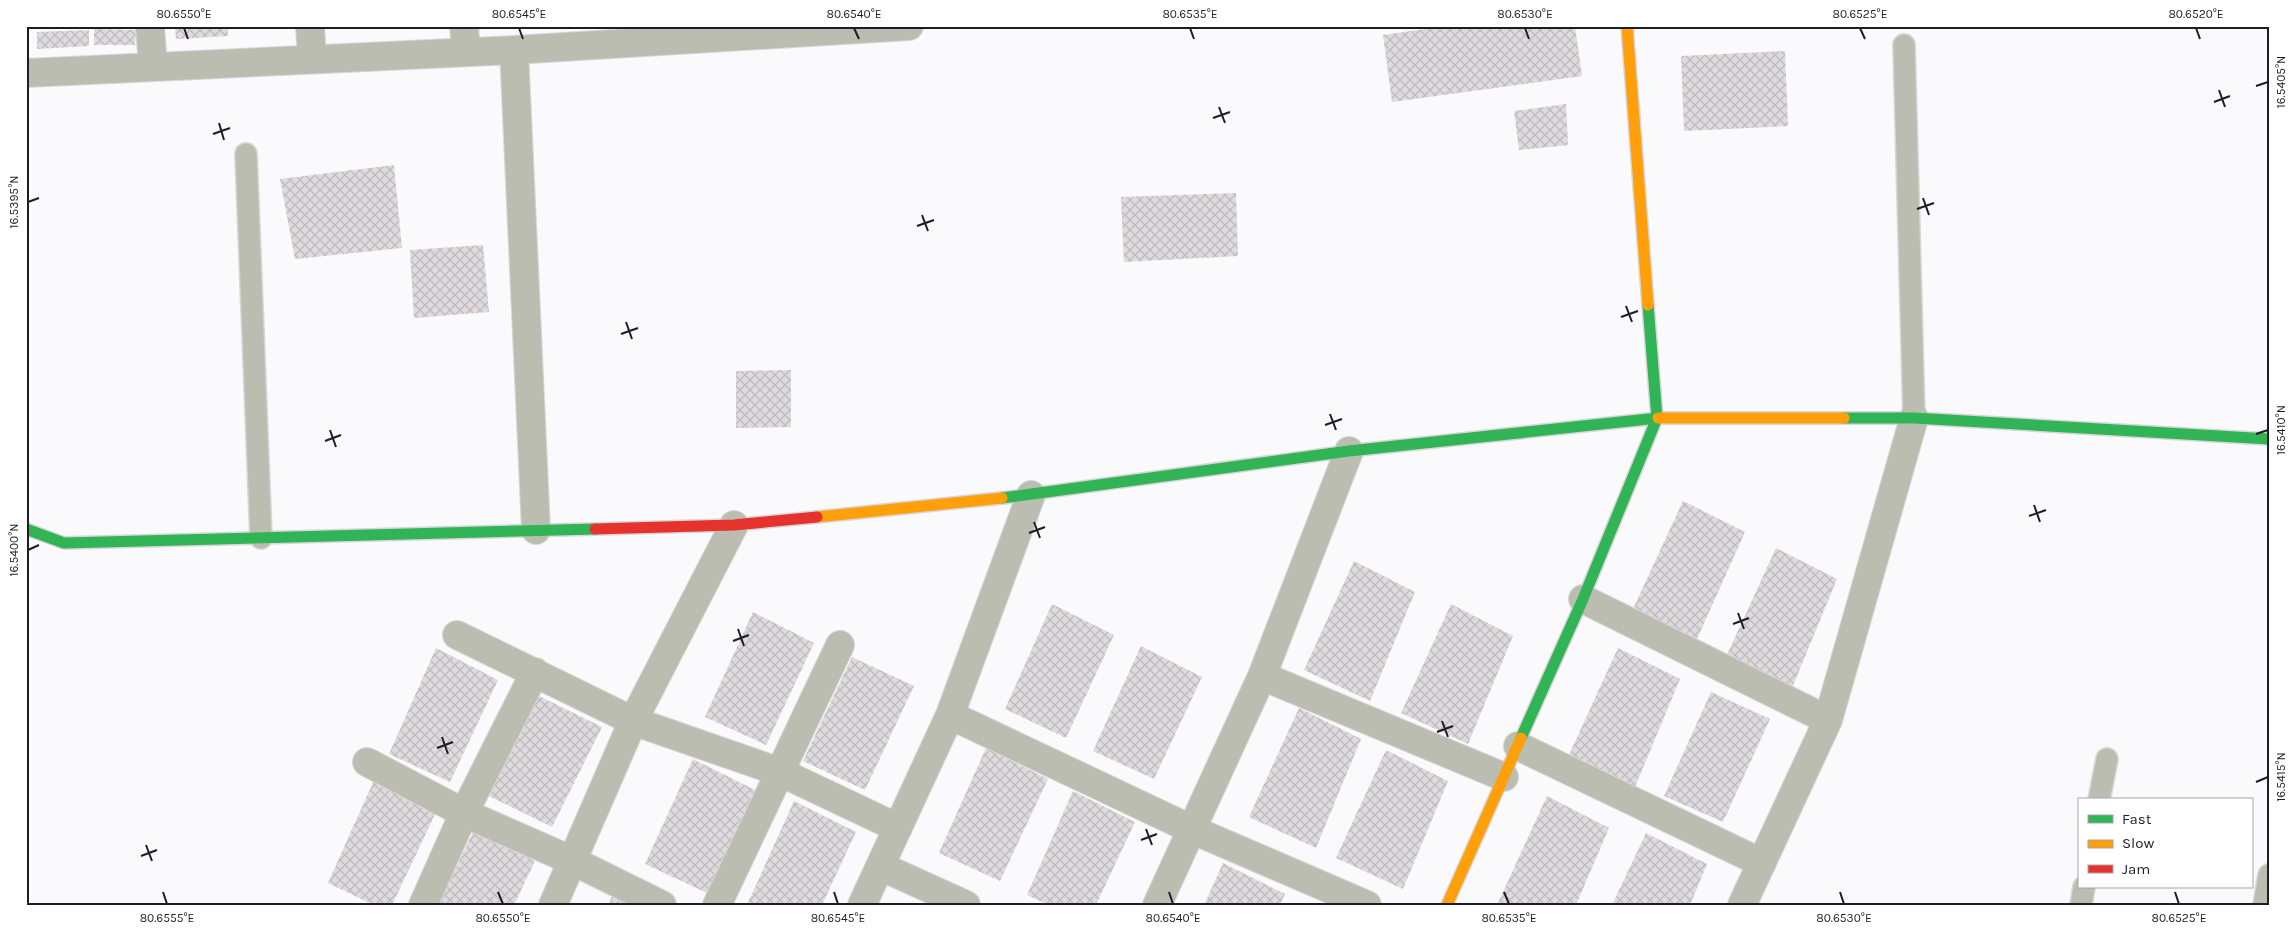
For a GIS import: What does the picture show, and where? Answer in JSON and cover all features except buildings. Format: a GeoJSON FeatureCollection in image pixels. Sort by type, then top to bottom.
{"type":"FeatureCollection","features":[{"type":"Feature","properties":{"kind":"street"},"geometry":{"type":"LineString","coordinates":[[150,26],[153,67]]}},
{"type":"Feature","properties":{"kind":"street"},"geometry":{"type":"LineString","coordinates":[[310,26],[312,59]]}},
{"type":"Feature","properties":{"kind":"street"},"geometry":{"type":"LineString","coordinates":[[26,73],[312,59],[465,39],[514,50],[600,35],[909,26]]}},
{"type":"Feature","properties":{"kind":"street"},"geometry":{"type":"LineString","coordinates":[[1447,905],[1584,599],[1657,418],[1627,26]]}},
{"type":"Feature","properties":{"kind":"street"},"geometry":{"type":"LineString","coordinates":[[514,50],[536,530]]}},
{"type":"Feature","properties":{"kind":"street"},"geometry":{"type":"LineString","coordinates":[[26,529],[64,543],[734,525],[1031,495],[1349,451],[1657,418],[1914,418],[2269,439]]}},
{"type":"Feature","properties":{"kind":"street"},"geometry":{"type":"LineString","coordinates":[[1742,905],[1828,720],[1914,418]]}},
{"type":"Feature","properties":{"kind":"street"},"geometry":{"type":"LineString","coordinates":[[1157,905],[1262,676],[1349,451]]}},
{"type":"Feature","properties":{"kind":"street"},"geometry":{"type":"LineString","coordinates":[[862,905],[950,715],[1031,495]]}},
{"type":"Feature","properties":{"kind":"street"},"geometry":{"type":"LineString","coordinates":[[553,905],[633,721],[734,525]]}},
{"type":"Feature","properties":{"kind":"street"},"geometry":{"type":"LineString","coordinates":[[1584,599],[1828,720]]}},
{"type":"Feature","properties":{"kind":"street"},"geometry":{"type":"LineString","coordinates":[[457,635],[633,721],[780,772],[898,828]]}},
{"type":"Feature","properties":{"kind":"street"},"geometry":{"type":"LineString","coordinates":[[717,905],[840,645]]}},
{"type":"Feature","properties":{"kind":"street"},"geometry":{"type":"LineString","coordinates":[[423,905],[464,813],[535,672]]}},
{"type":"Feature","properties":{"kind":"street"},"geometry":{"type":"LineString","coordinates":[[1262,676],[1504,777]]}},
{"type":"Feature","properties":{"kind":"street"},"geometry":{"type":"LineString","coordinates":[[950,715],[1193,830],[1367,905]]}},
{"type":"Feature","properties":{"kind":"street"},"geometry":{"type":"LineString","coordinates":[[1518,746],[1762,863]]}},
{"type":"Feature","properties":{"kind":"street"},"geometry":{"type":"LineString","coordinates":[[367,762],[464,813],[573,861],[662,905]]}},
{"type":"Feature","properties":{"kind":"street"},"geometry":{"type":"LineString","coordinates":[[880,866],[966,905]]}},
{"type":"Feature","properties":{"kind":"lane"},"geometry":{"type":"LineString","coordinates":[[1904,44],[1914,418]]}},
{"type":"Feature","properties":{"kind":"lane"},"geometry":{"type":"LineString","coordinates":[[246,154],[261,538]]}},
{"type":"Feature","properties":{"kind":"lane"},"geometry":{"type":"LineString","coordinates":[[2099,798],[2106,759]]}},
{"type":"Feature","properties":{"kind":"lane"},"geometry":{"type":"LineString","coordinates":[[2264,905],[2269,875]]}},
{"type":"Feature","properties":{"kind":"lane"},"geometry":{"type":"LineString","coordinates":[[2081,905],[2084,888]]}},
{"type":"Feature","properties":{"kind":"traffic: fast"},"geometry":{"type":"LineString","coordinates":[[1521,738],[1583,599],[1657,418],[1648,305]]}},
{"type":"Feature","properties":{"kind":"traffic: fast"},"geometry":{"type":"LineString","coordinates":[[1002,498],[1349,451],[1658,418]]}},
{"type":"Feature","properties":{"kind":"traffic: fast"},"geometry":{"type":"LineString","coordinates":[[1844,418],[1914,418],[2269,439]]}},
{"type":"Feature","properties":{"kind":"traffic: fast"},"geometry":{"type":"LineString","coordinates":[[26,529],[64,543],[595,529]]}},
{"type":"Feature","properties":{"kind":"traffic: slow"},"geometry":{"type":"LineString","coordinates":[[1627,26],[1648,305]]}},
{"type":"Feature","properties":{"kind":"traffic: slow"},"geometry":{"type":"LineString","coordinates":[[1658,418],[1844,418]]}},
{"type":"Feature","properties":{"kind":"traffic: slow"},"geometry":{"type":"LineString","coordinates":[[817,517],[1002,498]]}},
{"type":"Feature","properties":{"kind":"traffic: slow"},"geometry":{"type":"LineString","coordinates":[[1447,905],[1521,738]]}},
{"type":"Feature","properties":{"kind":"traffic: jam"},"geometry":{"type":"LineString","coordinates":[[595,529],[734,525],[817,517]]}}]}
